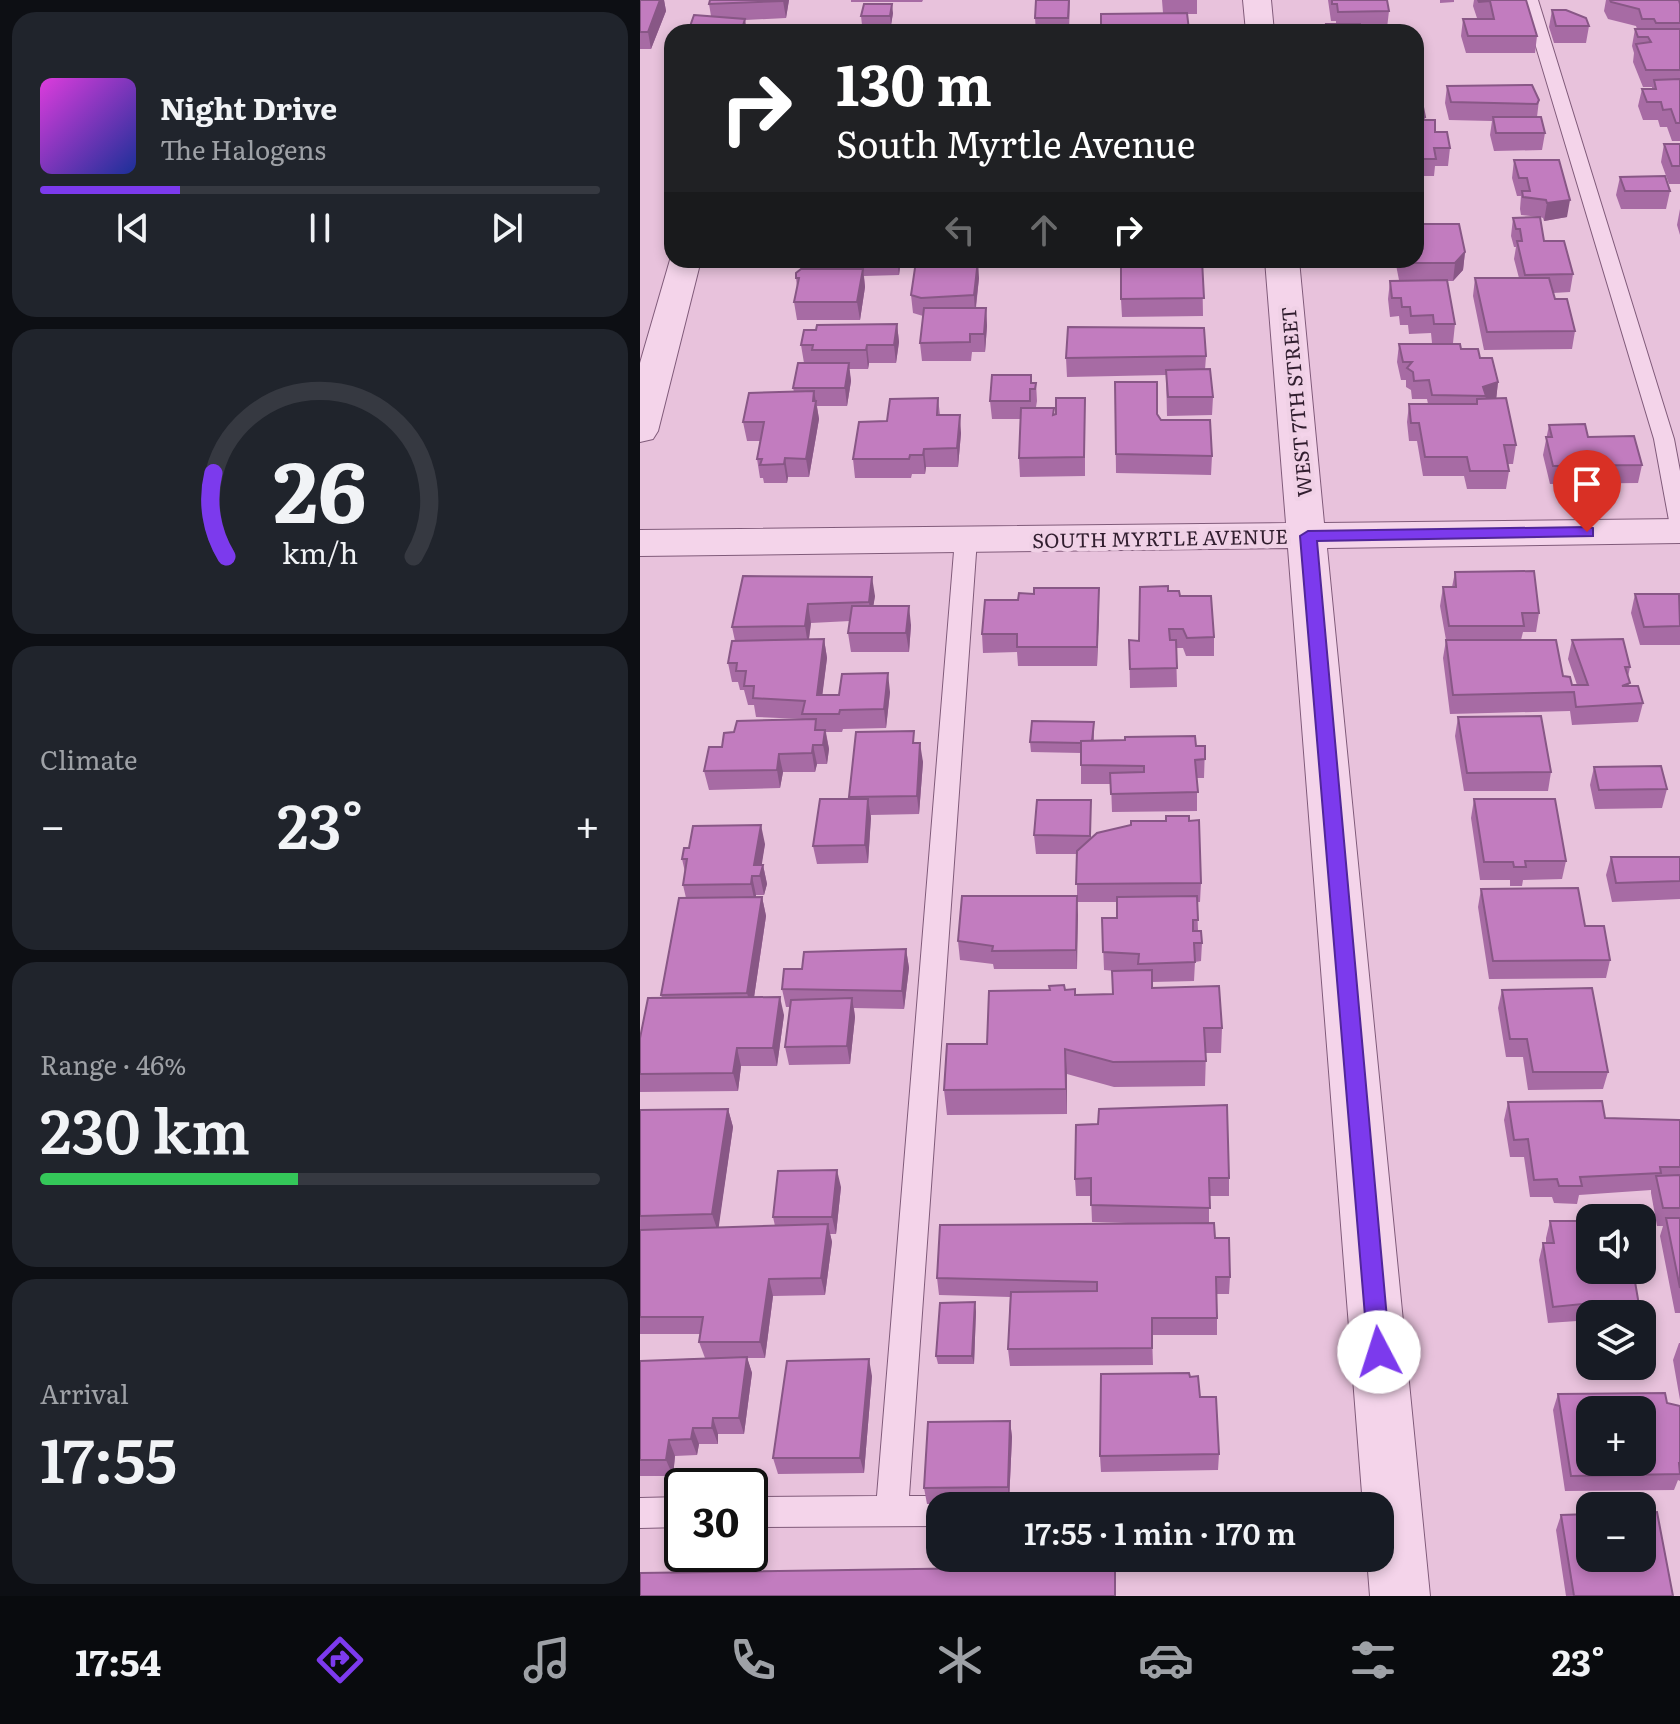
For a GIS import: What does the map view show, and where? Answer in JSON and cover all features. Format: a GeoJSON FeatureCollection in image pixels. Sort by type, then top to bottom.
{"type":"FeatureCollection","features":[{"type":"Feature","properties":{"kind":"street"},"geometry":{"type":"LineString","coordinates":[[1257,0],[1259,24]]}},
{"type":"Feature","properties":{"kind":"street"},"geometry":{"type":"LineString","coordinates":[[640,431],[682,268]]}},
{"type":"Feature","properties":{"kind":"street","name":"WEST 7TH STREET"},"geometry":{"type":"LineString","coordinates":[[1283,268],[1308,536],[1385,1492]]}},
{"type":"Feature","properties":{"kind":"street","name":"SOUTH MYRTLE AVENUE"},"geometry":{"type":"LineString","coordinates":[[640,543],[1308,536],[1680,528]]}},
{"type":"Feature","properties":{"kind":"street","name":"WEST 7TH STREET"},"geometry":{"type":"LineString","coordinates":[[1394,1559],[1400,1596]]}},
{"type":"Feature","properties":{"kind":"lane"},"geometry":{"type":"LineString","coordinates":[[1530,0],[1664,439],[1680,528]]}},
{"type":"Feature","properties":{"kind":"lane"},"geometry":{"type":"LineString","coordinates":[[892,1511],[966,539]]}},
{"type":"Feature","properties":{"kind":"lane"},"geometry":{"type":"LineString","coordinates":[[768,1512],[926,1511]]}},
{"type":"Feature","properties":{"kind":"lane"},"geometry":{"type":"LineString","coordinates":[[640,1513],[664,1512]]}},
{"type":"Feature","properties":{"kind":"building"},"geometry":{"type":"Polygon","coordinates":[[[640,0],[660,0],[648,32],[640,32],[640,0]]]}},
{"type":"Feature","properties":{"kind":"building"},"geometry":{"type":"Polygon","coordinates":[[[710,0],[784,0],[709,4],[710,0]]]}},
{"type":"Feature","properties":{"kind":"building"},"geometry":{"type":"Polygon","coordinates":[[[1036,0],[1069,0],[1068,18],[1035,18],[1036,0]]]}},
{"type":"Feature","properties":{"kind":"building"},"geometry":{"type":"Polygon","coordinates":[[[1332,0],[1387,0],[1389,11],[1338,12],[1337,4],[1332,4],[1332,0]]]}},
{"type":"Feature","properties":{"kind":"building"},"geometry":{"type":"Polygon","coordinates":[[[1478,0],[1526,0],[1537,36],[1468,36],[1463,19],[1494,19],[1490,1],[1478,0]]]}},
{"type":"Feature","properties":{"kind":"building"},"geometry":{"type":"Polygon","coordinates":[[[1610,0],[1679,0],[1680,23],[1656,23],[1654,19],[1642,19],[1639,9],[1610,0]]]}},
{"type":"Feature","properties":{"kind":"building"},"geometry":{"type":"Polygon","coordinates":[[[864,4],[892,4],[890,16],[861,16],[864,4]]]}},
{"type":"Feature","properties":{"kind":"building"},"geometry":{"type":"Polygon","coordinates":[[[1552,10],[1566,10],[1586,18],[1589,26],[1556,26],[1552,10]]]}},
{"type":"Feature","properties":{"kind":"building"},"geometry":{"type":"Polygon","coordinates":[[[1187,13],[1188,24],[1101,24],[1101,14],[1187,13]]]}},
{"type":"Feature","properties":{"kind":"building"},"geometry":{"type":"Polygon","coordinates":[[[694,15],[745,19],[743,24],[691,24],[694,15]]]}},
{"type":"Feature","properties":{"kind":"building"},"geometry":{"type":"Polygon","coordinates":[[[1635,29],[1680,29],[1680,70],[1646,70],[1636,44],[1651,42],[1648,37],[1638,37],[1635,29]]]}},
{"type":"Feature","properties":{"kind":"building"},"geometry":{"type":"Polygon","coordinates":[[[1680,79],[1680,123],[1676,123],[1671,109],[1663,110],[1661,102],[1647,102],[1642,89],[1656,89],[1654,80],[1680,79]]]}},
{"type":"Feature","properties":{"kind":"building"},"geometry":{"type":"Polygon","coordinates":[[[1532,85],[1539,100],[1537,104],[1451,102],[1447,86],[1532,85]]]}},
{"type":"Feature","properties":{"kind":"building"},"geometry":{"type":"Polygon","coordinates":[[[1493,117],[1541,117],[1545,133],[1496,133],[1493,117]]]}},
{"type":"Feature","properties":{"kind":"building"},"geometry":{"type":"Polygon","coordinates":[[[1424,120],[1435,120],[1435,132],[1447,132],[1450,148],[1434,148],[1436,159],[1424,159],[1424,120]]]}},
{"type":"Feature","properties":{"kind":"building"},"geometry":{"type":"Polygon","coordinates":[[[1664,144],[1680,144],[1680,166],[1672,166],[1664,144]]]}},
{"type":"Feature","properties":{"kind":"building"},"geometry":{"type":"Polygon","coordinates":[[[1514,160],[1559,160],[1570,200],[1547,203],[1546,200],[1523,197],[1522,191],[1530,191],[1527,178],[1519,178],[1514,160]]]}},
{"type":"Feature","properties":{"kind":"building"},"geometry":{"type":"Polygon","coordinates":[[[1665,176],[1670,191],[1625,191],[1620,177],[1665,176]]]}},
{"type":"Feature","properties":{"kind":"building"},"geometry":{"type":"Polygon","coordinates":[[[1540,217],[1544,241],[1564,241],[1573,274],[1525,275],[1517,241],[1522,241],[1520,229],[1516,229],[1513,218],[1540,217]]]}},
{"type":"Feature","properties":{"kind":"building"},"geometry":{"type":"Polygon","coordinates":[[[1424,224],[1459,224],[1465,252],[1455,263],[1424,263],[1424,224]]]}},
{"type":"Feature","properties":{"kind":"building"},"geometry":{"type":"Polygon","coordinates":[[[915,268],[977,268],[974,295],[921,298],[911,295],[915,268]]]}},
{"type":"Feature","properties":{"kind":"building"},"geometry":{"type":"Polygon","coordinates":[[[1121,268],[1202,268],[1204,298],[1121,299],[1121,268]]]}},
{"type":"Feature","properties":{"kind":"building"},"geometry":{"type":"Polygon","coordinates":[[[801,269],[863,269],[857,302],[794,302],[799,278],[796,278],[796,273],[801,269]]]}},
{"type":"Feature","properties":{"kind":"building"},"geometry":{"type":"Polygon","coordinates":[[[1475,278],[1549,278],[1555,299],[1567,299],[1575,331],[1487,332],[1475,278]]]}},
{"type":"Feature","properties":{"kind":"building"},"geometry":{"type":"Polygon","coordinates":[[[1447,280],[1455,324],[1434,324],[1433,315],[1411,316],[1410,307],[1402,307],[1401,298],[1392,298],[1390,281],[1447,280]]]}},
{"type":"Feature","properties":{"kind":"building"},"geometry":{"type":"Polygon","coordinates":[[[924,308],[986,308],[984,334],[970,334],[970,342],[920,343],[924,308]]]}},
{"type":"Feature","properties":{"kind":"building"},"geometry":{"type":"Polygon","coordinates":[[[897,324],[894,345],[867,345],[866,350],[812,350],[813,345],[801,345],[804,330],[816,330],[817,325],[897,324]]]}},
{"type":"Feature","properties":{"kind":"building"},"geometry":{"type":"Polygon","coordinates":[[[1068,327],[1204,328],[1206,356],[1066,358],[1068,327]]]}},
{"type":"Feature","properties":{"kind":"building"},"geometry":{"type":"Polygon","coordinates":[[[1399,344],[1460,344],[1461,349],[1478,349],[1480,358],[1492,358],[1498,382],[1483,387],[1486,396],[1432,395],[1429,380],[1414,381],[1413,372],[1407,368],[1412,362],[1403,362],[1399,344]]]}},
{"type":"Feature","properties":{"kind":"building"},"geometry":{"type":"Polygon","coordinates":[[[798,363],[849,363],[845,388],[793,388],[798,363]]]}},
{"type":"Feature","properties":{"kind":"building"},"geometry":{"type":"Polygon","coordinates":[[[1210,369],[1213,397],[1168,397],[1166,370],[1210,369]]]}},
{"type":"Feature","properties":{"kind":"building"},"geometry":{"type":"Polygon","coordinates":[[[992,375],[1031,375],[1031,383],[1036,383],[1035,389],[1030,389],[1030,401],[990,401],[992,375]]]}},
{"type":"Feature","properties":{"kind":"building"},"geometry":{"type":"Polygon","coordinates":[[[1115,382],[1157,382],[1157,414],[1161,420],[1210,420],[1212,456],[1116,454],[1115,382]]]}},
{"type":"Feature","properties":{"kind":"building"},"geometry":{"type":"Polygon","coordinates":[[[814,391],[813,401],[816,401],[806,459],[785,458],[784,464],[760,465],[762,459],[757,459],[764,422],[743,422],[749,393],[814,391]]]}},
{"type":"Feature","properties":{"kind":"building"},"geometry":{"type":"Polygon","coordinates":[[[938,398],[937,415],[960,415],[957,448],[924,449],[923,455],[910,455],[909,459],[853,459],[859,422],[887,421],[890,399],[938,398]]]}},
{"type":"Feature","properties":{"kind":"building"},"geometry":{"type":"Polygon","coordinates":[[[1056,398],[1085,398],[1084,457],[1019,458],[1021,408],[1054,408],[1053,415],[1056,414],[1056,398]]]}},
{"type":"Feature","properties":{"kind":"building"},"geometry":{"type":"Polygon","coordinates":[[[1506,398],[1516,445],[1504,445],[1509,471],[1470,471],[1467,457],[1425,457],[1419,423],[1411,423],[1409,404],[1477,404],[1477,399],[1506,398]]]}},
{"type":"Feature","properties":{"kind":"building"},"geometry":{"type":"Polygon","coordinates":[[[1585,424],[1588,437],[1634,436],[1642,465],[1553,466],[1546,437],[1552,437],[1549,425],[1585,424]]]}},
{"type":"Feature","properties":{"kind":"building"},"geometry":{"type":"Polygon","coordinates":[[[1534,571],[1539,613],[1522,613],[1524,626],[1449,626],[1443,587],[1456,587],[1455,572],[1534,571]]]}},
{"type":"Feature","properties":{"kind":"building"},"geometry":{"type":"Polygon","coordinates":[[[743,576],[872,577],[869,602],[808,604],[805,626],[732,627],[743,576]]]}},
{"type":"Feature","properties":{"kind":"building"},"geometry":{"type":"Polygon","coordinates":[[[1168,586],[1168,591],[1179,591],[1180,596],[1211,596],[1214,637],[1187,638],[1183,629],[1169,629],[1170,640],[1176,640],[1177,668],[1130,669],[1129,640],[1139,641],[1140,587],[1168,586]]]}},
{"type":"Feature","properties":{"kind":"building"},"geometry":{"type":"Polygon","coordinates":[[[1034,588],[1099,588],[1097,647],[1017,647],[1017,634],[982,634],[985,600],[1018,600],[1019,593],[1034,594],[1034,588]]]}},
{"type":"Feature","properties":{"kind":"building"},"geometry":{"type":"Polygon","coordinates":[[[1635,594],[1679,594],[1680,626],[1644,627],[1635,594]]]}},
{"type":"Feature","properties":{"kind":"building"},"geometry":{"type":"Polygon","coordinates":[[[852,606],[909,606],[906,633],[848,633],[852,606]]]}},
{"type":"Feature","properties":{"kind":"building"},"geometry":{"type":"Polygon","coordinates":[[[824,639],[817,695],[839,695],[842,674],[888,673],[884,709],[802,714],[805,701],[753,698],[754,686],[744,686],[746,671],[736,671],[737,663],[728,663],[732,641],[824,639]]]}},
{"type":"Feature","properties":{"kind":"building"},"geometry":{"type":"Polygon","coordinates":[[[1623,639],[1630,667],[1625,667],[1630,683],[1622,686],[1638,686],[1643,703],[1576,707],[1574,692],[1453,695],[1446,640],[1556,640],[1563,676],[1570,677],[1572,685],[1588,685],[1572,640],[1623,639]]]}},
{"type":"Feature","properties":{"kind":"building"},"geometry":{"type":"Polygon","coordinates":[[[1541,716],[1551,772],[1467,773],[1458,717],[1541,716]]]}},
{"type":"Feature","properties":{"kind":"building"},"geometry":{"type":"Polygon","coordinates":[[[816,719],[815,730],[825,730],[823,745],[813,745],[812,753],[779,754],[777,770],[704,771],[709,747],[722,747],[724,733],[734,732],[737,721],[816,719]]]}},
{"type":"Feature","properties":{"kind":"building"},"geometry":{"type":"Polygon","coordinates":[[[1032,721],[1094,722],[1092,741],[1030,742],[1032,721]]]}},
{"type":"Feature","properties":{"kind":"building"},"geometry":{"type":"Polygon","coordinates":[[[914,731],[913,743],[920,743],[917,796],[849,797],[856,732],[914,731]]]}},
{"type":"Feature","properties":{"kind":"building"},"geometry":{"type":"Polygon","coordinates":[[[1195,736],[1196,746],[1205,746],[1205,759],[1195,760],[1198,792],[1111,794],[1110,773],[1144,772],[1144,766],[1081,765],[1081,741],[1195,736]]]}},
{"type":"Feature","properties":{"kind":"building"},"geometry":{"type":"Polygon","coordinates":[[[1661,766],[1667,789],[1599,790],[1594,767],[1661,766]]]}},
{"type":"Feature","properties":{"kind":"building"},"geometry":{"type":"Polygon","coordinates":[[[820,799],[868,799],[865,845],[813,846],[820,799]]]}},
{"type":"Feature","properties":{"kind":"building"},"geometry":{"type":"Polygon","coordinates":[[[1474,799],[1555,799],[1566,861],[1525,861],[1526,867],[1514,867],[1513,862],[1484,862],[1474,799]]]}},
{"type":"Feature","properties":{"kind":"building"},"geometry":{"type":"Polygon","coordinates":[[[1037,800],[1091,800],[1090,836],[1034,835],[1037,800]]]}},
{"type":"Feature","properties":{"kind":"building"},"geometry":{"type":"Polygon","coordinates":[[[1166,816],[1189,816],[1189,821],[1199,820],[1201,883],[1076,884],[1077,851],[1097,833],[1131,825],[1131,821],[1166,821],[1166,816]]]}},
{"type":"Feature","properties":{"kind":"building"},"geometry":{"type":"Polygon","coordinates":[[[761,825],[754,865],[763,865],[760,876],[752,876],[751,884],[683,885],[687,859],[682,859],[684,848],[689,848],[693,826],[761,825]]]}},
{"type":"Feature","properties":{"kind":"building"},"geometry":{"type":"Polygon","coordinates":[[[1611,857],[1680,857],[1680,881],[1616,883],[1611,857]]]}},
{"type":"Feature","properties":{"kind":"building"},"geometry":{"type":"Polygon","coordinates":[[[1578,888],[1585,926],[1604,926],[1610,960],[1493,961],[1481,889],[1578,888]]]}},
{"type":"Feature","properties":{"kind":"building"},"geometry":{"type":"Polygon","coordinates":[[[962,896],[1077,896],[1076,950],[992,951],[993,946],[958,941],[962,896]]]}},
{"type":"Feature","properties":{"kind":"building"},"geometry":{"type":"Polygon","coordinates":[[[1197,896],[1198,920],[1193,920],[1193,931],[1201,931],[1202,943],[1194,943],[1195,962],[1138,964],[1139,954],[1103,952],[1102,918],[1117,918],[1117,897],[1197,896]]]}},
{"type":"Feature","properties":{"kind":"building"},"geometry":{"type":"Polygon","coordinates":[[[762,897],[747,993],[661,995],[679,898],[762,897]]]}},
{"type":"Feature","properties":{"kind":"building"},"geometry":{"type":"Polygon","coordinates":[[[906,949],[902,991],[782,989],[784,969],[802,969],[804,952],[906,949]]]}},
{"type":"Feature","properties":{"kind":"building"},"geometry":{"type":"Polygon","coordinates":[[[1152,970],[1152,988],[1219,986],[1222,1028],[1204,1028],[1206,1061],[1113,1062],[1065,1049],[1066,1089],[944,1090],[947,1044],[987,1044],[989,991],[1050,990],[1049,986],[1064,985],[1065,990],[1075,989],[1075,995],[1113,994],[1112,971],[1152,970]]]}},
{"type":"Feature","properties":{"kind":"building"},"geometry":{"type":"Polygon","coordinates":[[[1592,988],[1608,1072],[1533,1072],[1527,1039],[1510,1039],[1502,990],[1592,988]]]}},
{"type":"Feature","properties":{"kind":"building"},"geometry":{"type":"Polygon","coordinates":[[[780,997],[773,1048],[737,1048],[733,1073],[640,1074],[640,1038],[648,998],[780,997]]]}},
{"type":"Feature","properties":{"kind":"building"},"geometry":{"type":"Polygon","coordinates":[[[852,998],[847,1046],[785,1047],[791,1000],[852,998]]]}},
{"type":"Feature","properties":{"kind":"building"},"geometry":{"type":"Polygon","coordinates":[[[1602,1101],[1605,1118],[1680,1120],[1680,1167],[1660,1167],[1661,1173],[1580,1177],[1582,1186],[1559,1186],[1557,1179],[1534,1180],[1528,1139],[1514,1140],[1508,1102],[1602,1101]]]}},
{"type":"Feature","properties":{"kind":"building"},"geometry":{"type":"Polygon","coordinates":[[[1227,1105],[1229,1178],[1209,1178],[1210,1208],[1091,1205],[1091,1178],[1075,1179],[1076,1125],[1098,1124],[1099,1109],[1227,1105]]]}},
{"type":"Feature","properties":{"kind":"building"},"geometry":{"type":"Polygon","coordinates":[[[728,1109],[712,1214],[640,1216],[640,1110],[728,1109]]]}},
{"type":"Feature","properties":{"kind":"building"},"geometry":{"type":"Polygon","coordinates":[[[837,1170],[832,1217],[773,1217],[778,1171],[837,1170]]]}},
{"type":"Feature","properties":{"kind":"building"},"geometry":{"type":"Polygon","coordinates":[[[1680,1175],[1680,1208],[1663,1208],[1656,1176],[1680,1175]]]}},
{"type":"Feature","properties":{"kind":"building"},"geometry":{"type":"Polygon","coordinates":[[[1666,1218],[1680,1218],[1680,1288],[1666,1218]]]}},
{"type":"Feature","properties":{"kind":"building"},"geometry":{"type":"Polygon","coordinates":[[[1550,1221],[1576,1221],[1576,1284],[1635,1284],[1638,1300],[1576,1300],[1576,1305],[1553,1307],[1543,1243],[1554,1243],[1550,1221]]]}},
{"type":"Feature","properties":{"kind":"building"},"geometry":{"type":"Polygon","coordinates":[[[1214,1223],[1215,1238],[1229,1238],[1230,1277],[1216,1277],[1217,1318],[1152,1318],[1152,1348],[1008,1349],[1011,1292],[1097,1291],[1097,1282],[937,1278],[940,1225],[1214,1223]]]}},
{"type":"Feature","properties":{"kind":"building"},"geometry":{"type":"Polygon","coordinates":[[[828,1224],[821,1278],[769,1279],[760,1342],[699,1342],[703,1317],[640,1317],[640,1230],[828,1224]]]}},
{"type":"Feature","properties":{"kind":"building"},"geometry":{"type":"Polygon","coordinates":[[[975,1302],[972,1356],[936,1356],[940,1303],[975,1302]]]}},
{"type":"Feature","properties":{"kind":"building"},"geometry":{"type":"Polygon","coordinates":[[[747,1357],[739,1418],[713,1418],[712,1428],[693,1428],[691,1439],[669,1440],[666,1460],[640,1460],[640,1361],[747,1357]]]}},
{"type":"Feature","properties":{"kind":"building"},"geometry":{"type":"Polygon","coordinates":[[[869,1359],[860,1458],[773,1458],[787,1361],[869,1359]]]}},
{"type":"Feature","properties":{"kind":"building"},"geometry":{"type":"Polygon","coordinates":[[[1189,1373],[1190,1377],[1198,1376],[1200,1397],[1216,1397],[1219,1454],[1100,1456],[1101,1374],[1189,1373]]]}},
{"type":"Feature","properties":{"kind":"building"},"geometry":{"type":"Polygon","coordinates":[[[1665,1393],[1667,1403],[1680,1406],[1680,1474],[1656,1474],[1656,1396],[1576,1396],[1576,1476],[1571,1476],[1558,1394],[1665,1393]]]}},
{"type":"Feature","properties":{"kind":"building"},"geometry":{"type":"Polygon","coordinates":[[[1010,1421],[1008,1487],[924,1488],[928,1422],[1010,1421]]]}},
{"type":"Feature","properties":{"kind":"building"},"geometry":{"type":"Polygon","coordinates":[[[1656,1512],[1673,1596],[1574,1596],[1561,1515],[1576,1514],[1576,1572],[1656,1572],[1656,1512]]]}},
{"type":"Feature","properties":{"kind":"building"},"geometry":{"type":"Polygon","coordinates":[[[926,1569],[926,1572],[1115,1572],[1115,1596],[640,1596],[640,1573],[926,1569]]]}},
{"type":"Feature","properties":{"kind":"route"},"geometry":{"type":"LineString","coordinates":[[1379,1352],[1308,536],[1587,532]]}}]}
